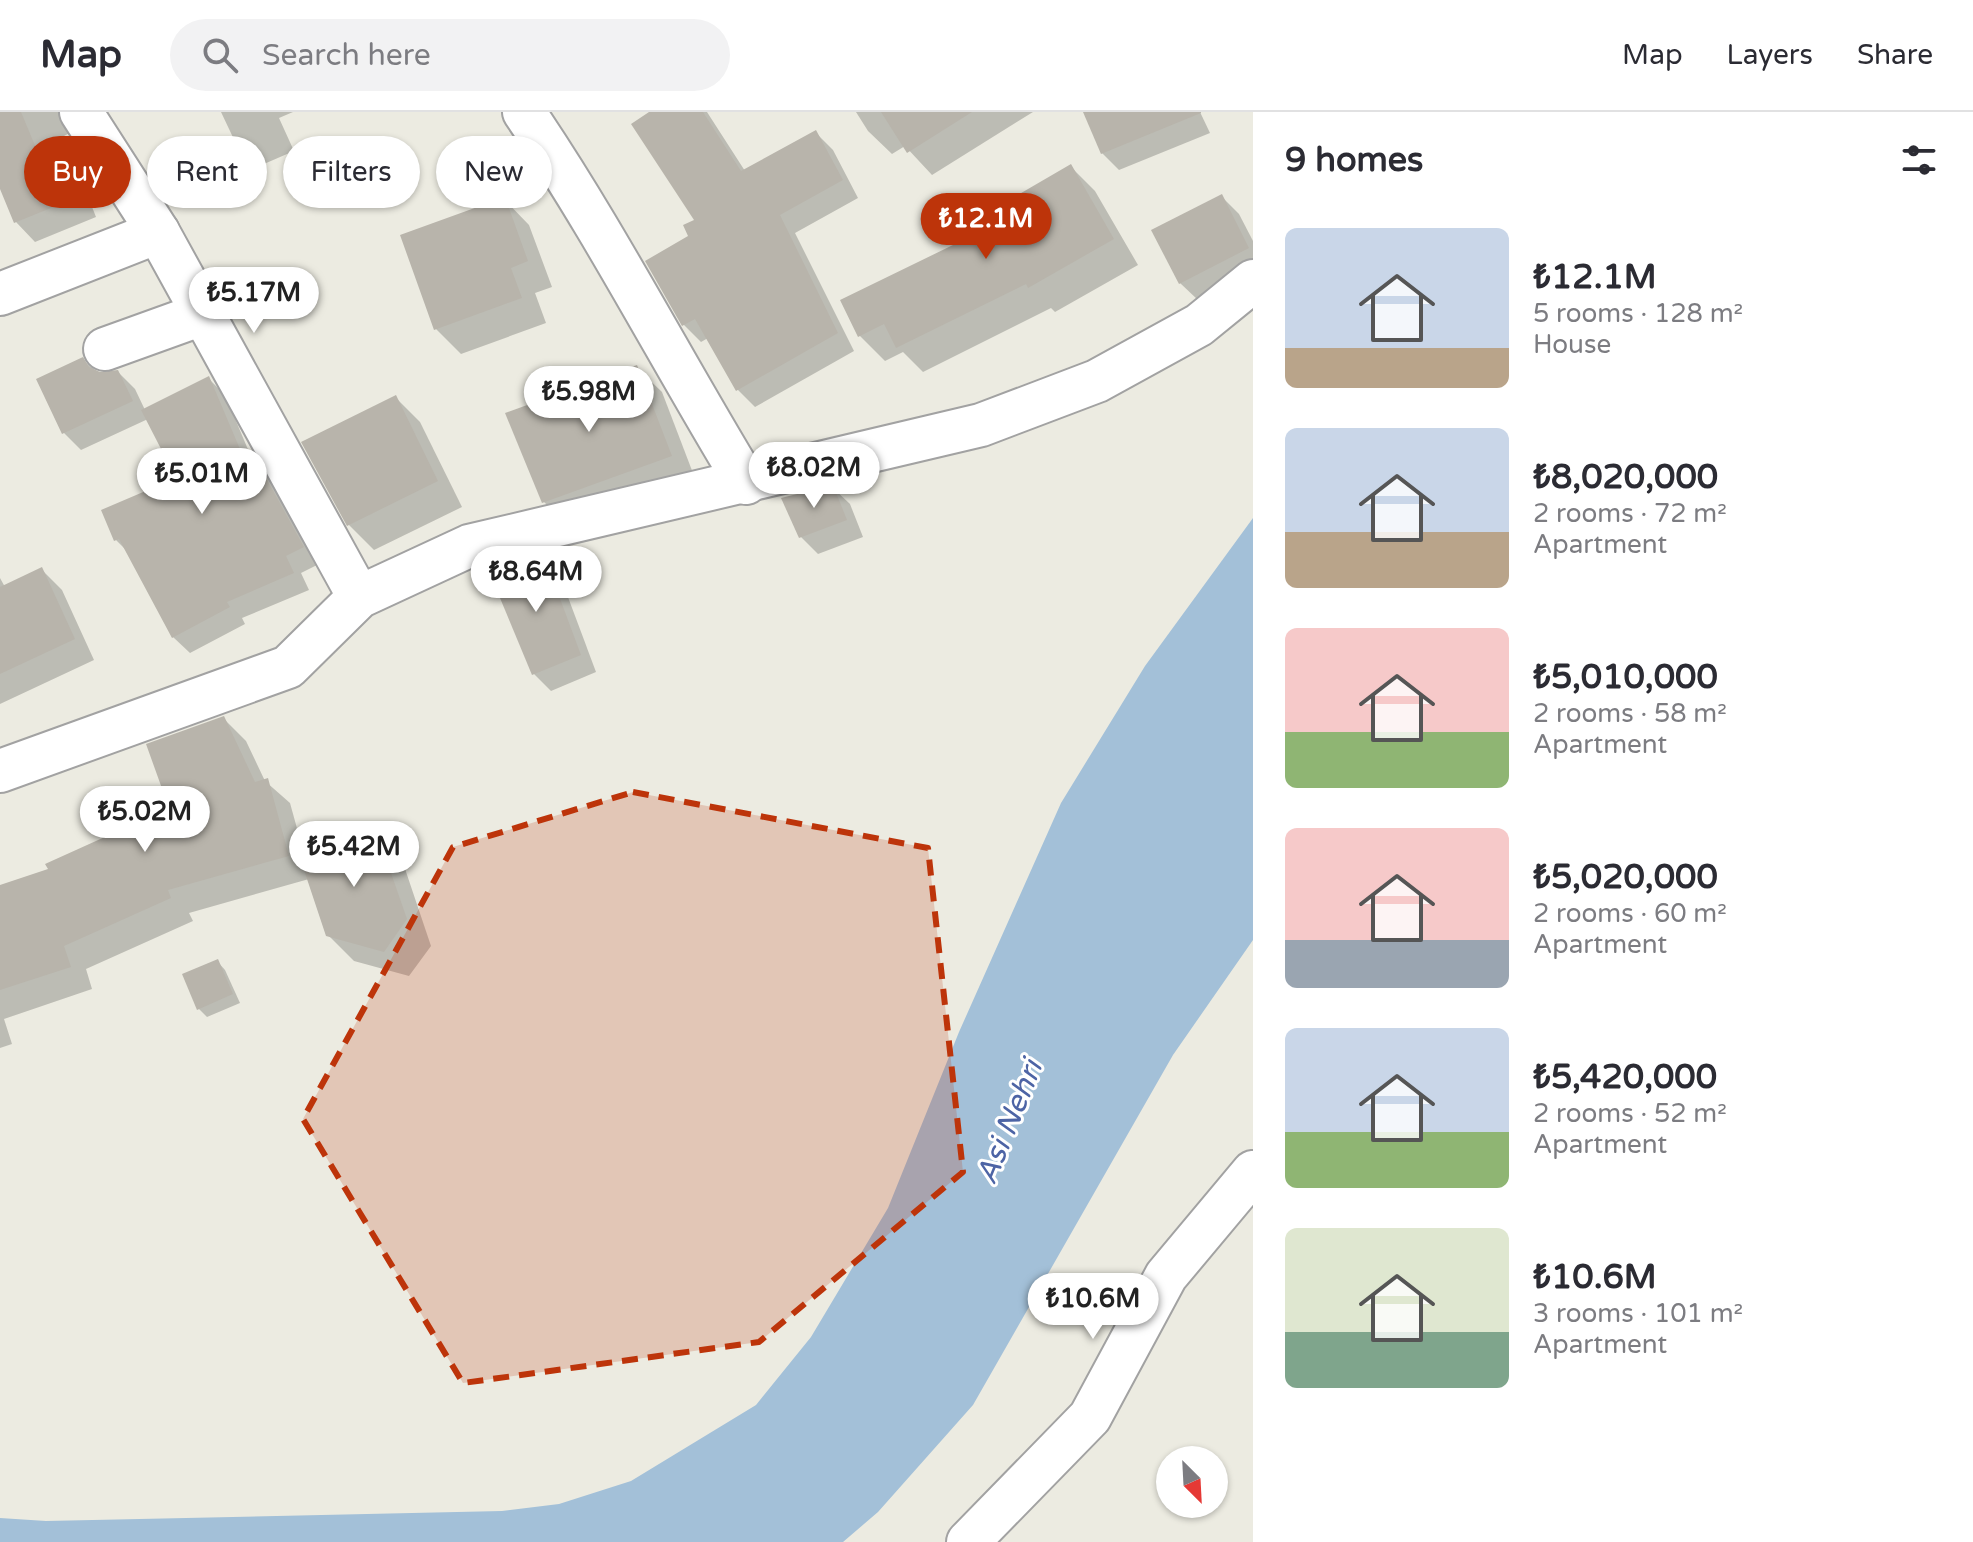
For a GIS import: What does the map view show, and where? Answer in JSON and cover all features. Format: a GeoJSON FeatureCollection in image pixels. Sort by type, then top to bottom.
{"type":"FeatureCollection","features":[{"type":"Feature","properties":{"kind":"street"},"geometry":{"type":"LineString","coordinates":[[81,112],[158,232],[205,313],[359,597]]}},
{"type":"Feature","properties":{"kind":"street"},"geometry":{"type":"LineString","coordinates":[[524,112],[565,172],[746,483]]}},
{"type":"Feature","properties":{"kind":"street"},"geometry":{"type":"LineString","coordinates":[[0,294],[158,232]]}},
{"type":"Feature","properties":{"kind":"street"},"geometry":{"type":"LineString","coordinates":[[0,771],[288,667],[359,597],[469,546],[981,425],[1097,381],[1199,325],[1253,281]]}},
{"type":"Feature","properties":{"kind":"street"},"geometry":{"type":"LineString","coordinates":[[105,349],[205,313]]}},
{"type":"Feature","properties":{"kind":"street"},"geometry":{"type":"LineString","coordinates":[[968,1542],[1090,1417],[1166,1276],[1253,1172]]}},
{"type":"Feature","properties":{"kind":"highlighted area"},"geometry":{"type":"Polygon","coordinates":[[[633,792],[928,848],[963,1172],[759,1342],[463,1383],[303,1119],[453,847],[633,792]]]}},
{"type":"Feature","properties":{"kind":"water","name":"Asi Nehri"},"geometry":{"type":"Polygon","coordinates":[[[1253,518],[1253,940],[1173,1055],[973,1405],[878,1512],[843,1542],[0,1542],[0,1518],[46,1521],[502,1511],[559,1504],[631,1481],[756,1405],[811,1337],[888,1208],[959,1032],[1061,803],[1145,666],[1253,518]]]}},
{"type":"Feature","properties":{"kind":"building"},"geometry":{"type":"Polygon","coordinates":[[[0,112],[21,112],[31,136],[24,136],[24,208],[51,208],[14,223],[0,189],[0,112]]]}},
{"type":"Feature","properties":{"kind":"building"},"geometry":{"type":"Polygon","coordinates":[[[649,112],[703,112],[741,171],[816,130],[843,180],[780,215],[838,333],[736,391],[695,319],[682,326],[645,261],[688,236],[683,225],[694,220],[631,124],[649,112]]]}},
{"type":"Feature","properties":{"kind":"building"},"geometry":{"type":"Polygon","coordinates":[[[881,112],[972,112],[907,153],[881,112]]]}},
{"type":"Feature","properties":{"kind":"building"},"geometry":{"type":"Polygon","coordinates":[[[1083,112],[1201,112],[1201,113],[1101,154],[1083,112]]]}},
{"type":"Feature","properties":{"kind":"building"},"geometry":{"type":"Polygon","coordinates":[[[1071,164],[1114,239],[1028,288],[1026,284],[896,348],[884,324],[858,337],[840,300],[992,226],[985,214],[1071,164]]]}},
{"type":"Feature","properties":{"kind":"building"},"geometry":{"type":"Polygon","coordinates":[[[1222,194],[1249,248],[1179,284],[1151,230],[1222,194]]]}},
{"type":"Feature","properties":{"kind":"building"},"geometry":{"type":"Polygon","coordinates":[[[475,208],[509,208],[528,261],[511,268],[522,298],[434,330],[400,235],[475,208]]]}},
{"type":"Feature","properties":{"kind":"building"},"geometry":{"type":"Polygon","coordinates":[[[83,357],[89,367],[100,372],[118,370],[133,401],[62,434],[36,379],[83,357]]]}},
{"type":"Feature","properties":{"kind":"building"},"geometry":{"type":"Polygon","coordinates":[[[637,365],[672,456],[542,503],[505,413],[637,365]]]}},
{"type":"Feature","properties":{"kind":"building"},"geometry":{"type":"Polygon","coordinates":[[[209,376],[248,468],[258,463],[304,547],[286,556],[294,573],[227,602],[230,607],[172,638],[119,539],[114,541],[101,510],[176,478],[141,410],[209,376]]]}},
{"type":"Feature","properties":{"kind":"building"},"geometry":{"type":"Polygon","coordinates":[[[396,395],[438,481],[347,526],[301,442],[396,395]]]}},
{"type":"Feature","properties":{"kind":"building"},"geometry":{"type":"Polygon","coordinates":[[[833,485],[847,520],[799,538],[781,498],[833,485]]]}},
{"type":"Feature","properties":{"kind":"building"},"geometry":{"type":"Polygon","coordinates":[[[543,553],[581,655],[532,675],[490,574],[543,553]]]}},
{"type":"Feature","properties":{"kind":"building"},"geometry":{"type":"Polygon","coordinates":[[[42,567],[75,639],[0,674],[0,587],[42,567]]]}},
{"type":"Feature","properties":{"kind":"building"},"geometry":{"type":"Polygon","coordinates":[[[224,716],[255,782],[268,778],[289,856],[168,890],[171,898],[64,946],[71,967],[0,990],[0,885],[48,869],[45,864],[169,808],[146,744],[224,716]]]}},
{"type":"Feature","properties":{"kind":"building"},"geometry":{"type":"Polygon","coordinates":[[[374,824],[407,919],[384,952],[326,936],[297,849],[374,824]]]}},
{"type":"Feature","properties":{"kind":"building"},"geometry":{"type":"Polygon","coordinates":[[[218,959],[233,994],[197,1010],[182,974],[218,959]]]}}]}
